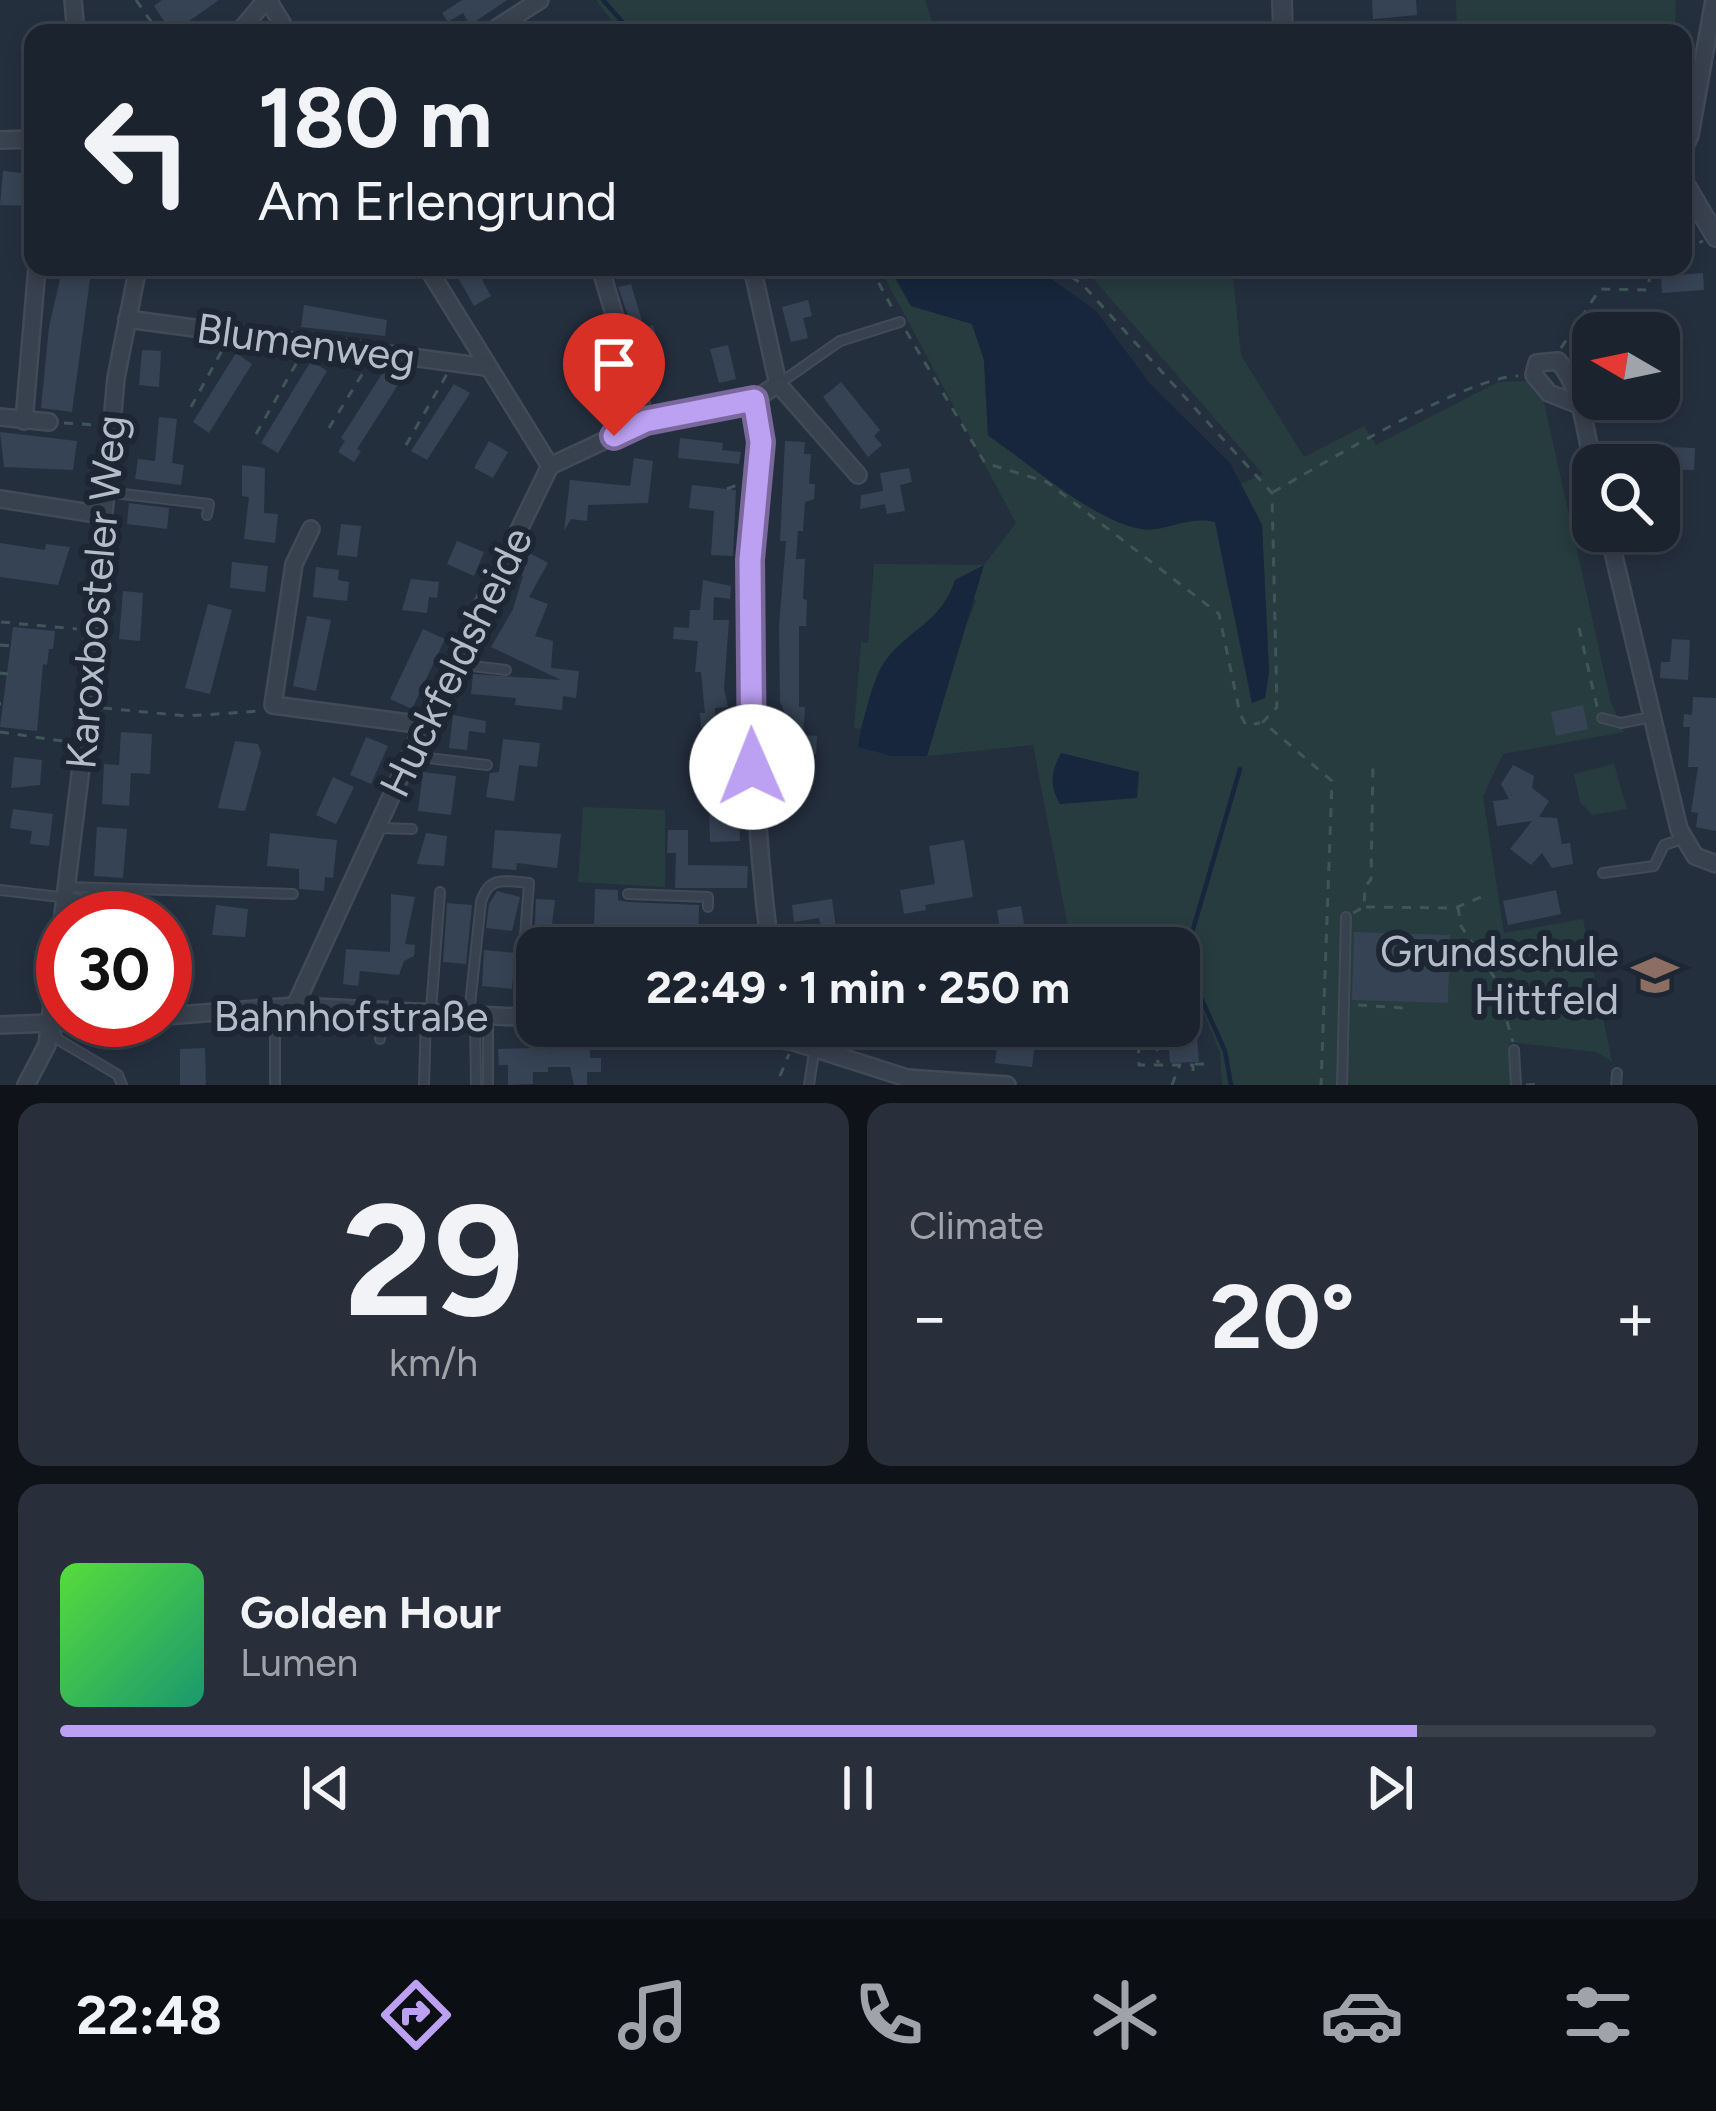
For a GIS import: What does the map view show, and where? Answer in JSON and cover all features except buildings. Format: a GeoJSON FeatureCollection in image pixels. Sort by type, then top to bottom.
{"type":"FeatureCollection","features":[{"type":"Feature","properties":{"kind":"street"},"geometry":{"type":"LineString","coordinates":[[246,24],[267,0]]}},
{"type":"Feature","properties":{"kind":"street"},"geometry":{"type":"LineString","coordinates":[[512,24],[540,0]]}},
{"type":"Feature","properties":{"kind":"street"},"geometry":{"type":"LineString","coordinates":[[1692,124],[1714,0]]}},
{"type":"Feature","properties":{"kind":"street"},"geometry":{"type":"LineString","coordinates":[[1692,199],[1716,236]]}},
{"type":"Feature","properties":{"kind":"street"},"geometry":{"type":"LineString","coordinates":[[24,421],[36,276]]}},
{"type":"Feature","properties":{"kind":"street","name":"Karoxbosteler Weg"},"geometry":{"type":"LineString","coordinates":[[66,891],[110,426],[136,276]]}},
{"type":"Feature","properties":{"kind":"street"},"geometry":{"type":"LineString","coordinates":[[432,276],[550,466],[646,421],[754,400],[778,384]]}},
{"type":"Feature","properties":{"kind":"street"},"geometry":{"type":"LineString","coordinates":[[603,276],[646,421]]}},
{"type":"Feature","properties":{"kind":"street"},"geometry":{"type":"LineString","coordinates":[[754,276],[778,384],[858,475]]}},
{"type":"Feature","properties":{"kind":"street","name":"Blumenweg"},"geometry":{"type":"LineString","coordinates":[[127,319],[486,367]]}},
{"type":"Feature","properties":{"kind":"street"},"geometry":{"type":"LineString","coordinates":[[1572,380],[1551,359],[1537,363],[1534,375],[1550,393],[1572,403]]}},
{"type":"Feature","properties":{"kind":"street"},"geometry":{"type":"LineString","coordinates":[[754,400],[761,442],[750,560],[752,767],[768,927]]}},
{"type":"Feature","properties":{"kind":"street"},"geometry":{"type":"LineString","coordinates":[[0,417],[50,422]]}},
{"type":"Feature","properties":{"kind":"street","name":"Huckfeldsheide"},"geometry":{"type":"LineString","coordinates":[[295,1006],[409,756],[550,466]]}},
{"type":"Feature","properties":{"kind":"street"},"geometry":{"type":"LineString","coordinates":[[0,499],[103,515]]}},
{"type":"Feature","properties":{"kind":"street"},"geometry":{"type":"LineString","coordinates":[[311,529],[294,564],[273,705],[424,725]]}},
{"type":"Feature","properties":{"kind":"street"},"geometry":{"type":"LineString","coordinates":[[1613,552],[1682,839],[1695,856],[1716,864]]}},
{"type":"Feature","properties":{"kind":"street","name":"Bahnhofstraße"},"geometry":{"type":"LineString","coordinates":[[192,1014],[295,1006],[516,1017]]}},
{"type":"Feature","properties":{"kind":"street"},"geometry":{"type":"LineString","coordinates":[[0,1025],[36,1023]]}},
{"type":"Feature","properties":{"kind":"street","name":"Karoxbosteler Weg"},"geometry":{"type":"LineString","coordinates":[[26,1085],[46,1047]]}},
{"type":"Feature","properties":{"kind":"street"},"geometry":{"type":"LineString","coordinates":[[820,1047],[895,1080],[1007,1085]]}},
{"type":"Feature","properties":{"kind":"lane"},"geometry":{"type":"LineString","coordinates":[[778,384],[840,341],[900,322]]}},
{"type":"Feature","properties":{"kind":"lane"},"geometry":{"type":"LineString","coordinates":[[105,492],[209,504],[207,514]]}},
{"type":"Feature","properties":{"kind":"lane"},"geometry":{"type":"LineString","coordinates":[[453,664],[506,670]]}},
{"type":"Feature","properties":{"kind":"lane"},"geometry":{"type":"LineString","coordinates":[[1602,718],[1621,724],[1653,717]]}},
{"type":"Feature","properties":{"kind":"lane"},"geometry":{"type":"LineString","coordinates":[[409,756],[488,765]]}},
{"type":"Feature","properties":{"kind":"lane"},"geometry":{"type":"LineString","coordinates":[[376,828],[412,830]]}},
{"type":"Feature","properties":{"kind":"lane"},"geometry":{"type":"LineString","coordinates":[[1604,873],[1654,866],[1664,845],[1682,839]]}},
{"type":"Feature","properties":{"kind":"lane"},"geometry":{"type":"LineString","coordinates":[[476,1085],[482,896],[490,882],[529,883],[529,927]]}},
{"type":"Feature","properties":{"kind":"lane"},"geometry":{"type":"LineString","coordinates":[[0,890],[36,892]]}},
{"type":"Feature","properties":{"kind":"lane"},"geometry":{"type":"LineString","coordinates":[[424,1085],[440,892]]}},
{"type":"Feature","properties":{"kind":"lane"},"geometry":{"type":"LineString","coordinates":[[192,894],[293,894]]}},
{"type":"Feature","properties":{"kind":"lane"},"geometry":{"type":"LineString","coordinates":[[628,894],[708,897],[708,907]]}},
{"type":"Feature","properties":{"kind":"lane"},"geometry":{"type":"LineString","coordinates":[[1342,1085],[1346,917]]}},
{"type":"Feature","properties":{"kind":"lane"},"geometry":{"type":"LineString","coordinates":[[275,1007],[275,1085]]}},
{"type":"Feature","properties":{"kind":"lane"},"geometry":{"type":"LineString","coordinates":[[380,1039],[382,1008]]}},
{"type":"Feature","properties":{"kind":"lane"},"geometry":{"type":"LineString","coordinates":[[477,1015],[488,1085]]}},
{"type":"Feature","properties":{"kind":"lane"},"geometry":{"type":"LineString","coordinates":[[71,1047],[118,1075],[122,1085]]}},
{"type":"Feature","properties":{"kind":"lane"},"geometry":{"type":"LineString","coordinates":[[809,1085],[815,1047]]}},
{"type":"Feature","properties":{"kind":"lane"},"geometry":{"type":"LineString","coordinates":[[1514,1050],[1520,1085]]}},
{"type":"Feature","properties":{"kind":"lane"},"geometry":{"type":"LineString","coordinates":[[1616,1085],[1617,1073]]}},
{"type":"Feature","properties":{"kind":"path"},"geometry":{"type":"LineString","coordinates":[[875,276],[985,463],[1047,482],[1219,614],[1240,714],[1246,725],[1263,722],[1276,706],[1272,493],[1082,284],[1069,276]]}},
{"type":"Feature","properties":{"kind":"path"},"geometry":{"type":"LineString","coordinates":[[1551,359],[1600,289],[1647,290],[1650,276]]}},
{"type":"Feature","properties":{"kind":"path"},"geometry":{"type":"LineString","coordinates":[[191,407],[232,333]]}},
{"type":"Feature","properties":{"kind":"path"},"geometry":{"type":"LineString","coordinates":[[256,434],[308,344]]}},
{"type":"Feature","properties":{"kind":"path"},"geometry":{"type":"LineString","coordinates":[[328,428],[375,352]]}},
{"type":"Feature","properties":{"kind":"path"},"geometry":{"type":"LineString","coordinates":[[406,445],[454,363]]}},
{"type":"Feature","properties":{"kind":"path"},"geometry":{"type":"LineString","coordinates":[[1272,493],[1396,424],[1495,378],[1534,375]]}},
{"type":"Feature","properties":{"kind":"path"},"geometry":{"type":"LineString","coordinates":[[50,422],[110,426]]}},
{"type":"Feature","properties":{"kind":"path"},"geometry":{"type":"LineString","coordinates":[[0,635],[0,622],[93,630]]}},
{"type":"Feature","properties":{"kind":"path"},"geometry":{"type":"LineString","coordinates":[[1579,628],[1602,718]]}},
{"type":"Feature","properties":{"kind":"path"},"geometry":{"type":"LineString","coordinates":[[0,645],[11,646]]}},
{"type":"Feature","properties":{"kind":"path"},"geometry":{"type":"LineString","coordinates":[[0,673],[8,674]]}},
{"type":"Feature","properties":{"kind":"path"},"geometry":{"type":"LineString","coordinates":[[86,706],[187,716],[253,714],[273,705]]}},
{"type":"Feature","properties":{"kind":"path"},"geometry":{"type":"LineString","coordinates":[[1263,722],[1332,781],[1321,1085]]}},
{"type":"Feature","properties":{"kind":"path"},"geometry":{"type":"LineString","coordinates":[[0,732],[83,744]]}},
{"type":"Feature","properties":{"kind":"path"},"geometry":{"type":"LineString","coordinates":[[1364,907],[1364,887],[1371,879],[1372,764]]}},
{"type":"Feature","properties":{"kind":"path"},"geometry":{"type":"LineString","coordinates":[[1346,917],[1364,907],[1458,907],[1481,897]]}},
{"type":"Feature","properties":{"kind":"path"},"geometry":{"type":"LineString","coordinates":[[1458,907],[1461,926],[1494,977],[1514,1050]]}},
{"type":"Feature","properties":{"kind":"path"},"geometry":{"type":"LineString","coordinates":[[1344,1005],[1403,1008]]}},
{"type":"Feature","properties":{"kind":"path"},"geometry":{"type":"LineString","coordinates":[[780,1076],[789,1047]]}},
{"type":"Feature","properties":{"kind":"path"},"geometry":{"type":"LineString","coordinates":[[1138,1047],[1139,1064],[1207,1064]]}},
{"type":"Feature","properties":{"kind":"path"},"geometry":{"type":"LineString","coordinates":[[1157,1047],[1158,1064]]}},
{"type":"Feature","properties":{"kind":"path"},"geometry":{"type":"LineString","coordinates":[[1172,1085],[1180,1064]]}},
{"type":"Feature","properties":{"kind":"path"},"geometry":{"type":"LineString","coordinates":[[1193,1064],[1193,1072]]}},
{"type":"Feature","properties":{"kind":"path"},"geometry":{"type":"LineString","coordinates":[[1520,1085],[1541,1084]]}},
{"type":"Feature","properties":{"kind":"green space"},"geometry":{"type":"Polygon","coordinates":[[[596,0],[925,0],[933,24],[614,24],[596,0]]]}},
{"type":"Feature","properties":{"kind":"green space"},"geometry":{"type":"Polygon","coordinates":[[[1456,0],[1676,0],[1675,24],[1457,24],[1456,0]]]}},
{"type":"Feature","properties":{"kind":"green space"},"geometry":{"type":"Polygon","coordinates":[[[884,276],[894,276],[911,306],[972,324],[984,360],[988,436],[1083,504],[1124,524],[1151,530],[1216,522],[1227,585],[1265,698],[1269,671],[1262,525],[1241,484],[1263,474],[1091,276],[1233,276],[1241,355],[1304,457],[1364,426],[1376,445],[1498,382],[1526,381],[1543,398],[1572,528],[1572,552],[1577,552],[1611,703],[1624,732],[1503,754],[1483,796],[1504,933],[1583,919],[1612,1062],[1596,1052],[1510,1042],[1511,1085],[1222,1085],[1220,1053],[1200,1003],[1200,927],[1068,927],[1033,745],[927,756],[956,651],[976,601],[955,580],[941,608],[882,666],[860,729],[854,728],[861,643],[868,643],[874,564],[984,565],[1016,523],[884,276]]]}},
{"type":"Feature","properties":{"kind":"green space"},"geometry":{"type":"Polygon","coordinates":[[[1614,764],[1627,809],[1593,815],[1580,802],[1574,774],[1614,764]]]}},
{"type":"Feature","properties":{"kind":"green space"},"geometry":{"type":"Polygon","coordinates":[[[583,807],[665,810],[665,887],[578,882],[583,807]]]}},
{"type":"Feature","properties":{"kind":"water"},"geometry":{"type":"Polygon","coordinates":[[[894,276],[1047,276],[1096,311],[1150,384],[1230,463],[1262,525],[1269,671],[1265,698],[1252,703],[1215,522],[1142,529],[1104,515],[1063,490],[988,435],[984,360],[972,324],[911,306],[894,276]]]}},
{"type":"Feature","properties":{"kind":"water"},"geometry":{"type":"Polygon","coordinates":[[[984,565],[927,756],[892,756],[858,747],[882,666],[941,607],[955,580],[984,565]]]}},
{"type":"Feature","properties":{"kind":"water"},"geometry":{"type":"Polygon","coordinates":[[[1061,753],[1139,772],[1137,798],[1060,804],[1053,778],[1061,753]]]}},
{"type":"Feature","properties":{"kind":"waterway"},"geometry":{"type":"LineString","coordinates":[[603,0],[624,24]]}},
{"type":"Feature","properties":{"kind":"waterway"},"geometry":{"type":"LineString","coordinates":[[1231,1085],[1225,1051],[1184,960],[1240,769]]}},
{"type":"Feature","properties":{"kind":"place","name":"Grundschule Hittfeld"},"geometry":{"type":"Point","coordinates":[1655,975]}},
{"type":"Feature","properties":{"kind":"route"},"geometry":{"type":"LineString","coordinates":[[614,436],[646,421],[754,400],[761,442],[750,560],[752,767]]}}]}
